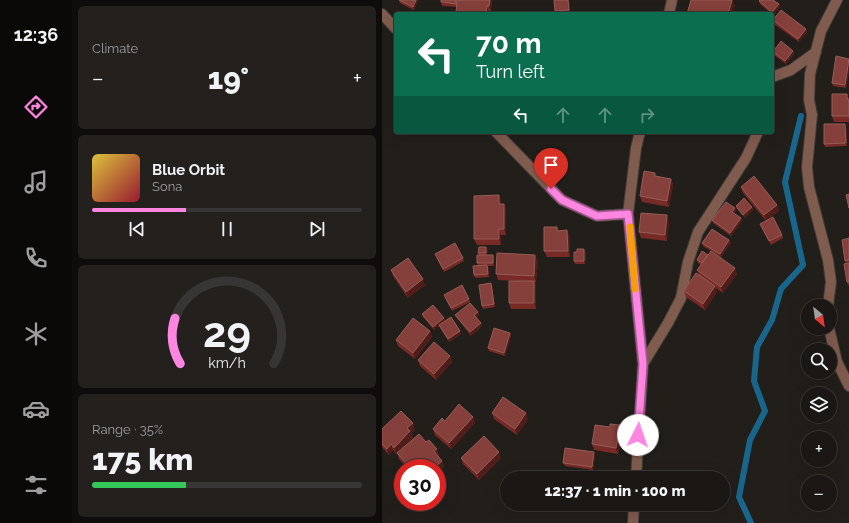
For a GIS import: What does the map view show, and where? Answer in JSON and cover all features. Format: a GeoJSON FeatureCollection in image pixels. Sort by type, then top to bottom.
{"type":"FeatureCollection","features":[{"type":"Feature","properties":{"kind":"street"},"geometry":{"type":"LineString","coordinates":[[669,12],[672,0]]}},
{"type":"Feature","properties":{"kind":"street"},"geometry":{"type":"LineString","coordinates":[[829,299],[831,282],[828,260],[808,187],[807,167],[812,115],[808,100],[810,74],[821,31],[837,0]]}},
{"type":"Feature","properties":{"kind":"street"},"geometry":{"type":"LineString","coordinates":[[382,14],[394,27]]}},
{"type":"Feature","properties":{"kind":"street"},"geometry":{"type":"LineString","coordinates":[[774,76],[791,70],[816,52]]}},
{"type":"Feature","properties":{"kind":"street"},"geometry":{"type":"LineString","coordinates":[[498,134],[562,200],[597,216],[628,214]]}},
{"type":"Feature","properties":{"kind":"street"},"geometry":{"type":"LineString","coordinates":[[636,471],[643,364],[628,214],[636,148],[640,134]]}},
{"type":"Feature","properties":{"kind":"street"},"geometry":{"type":"LineString","coordinates":[[643,364],[668,323],[681,298],[688,262],[698,232],[746,158],[757,134]]}},
{"type":"Feature","properties":{"kind":"street"},"geometry":{"type":"LineString","coordinates":[[830,335],[836,362],[849,386]]}},
{"type":"Feature","properties":{"kind":"street"},"geometry":{"type":"LineString","coordinates":[[633,523],[634,511]]}},
{"type":"Feature","properties":{"kind":"building"},"geometry":{"type":"Polygon","coordinates":[[[399,0],[416,0],[413,7],[399,0]]]}},
{"type":"Feature","properties":{"kind":"building"},"geometry":{"type":"Polygon","coordinates":[[[441,0],[456,0],[456,4],[441,2],[441,0]]]}},
{"type":"Feature","properties":{"kind":"building"},"geometry":{"type":"Polygon","coordinates":[[[457,0],[490,0],[486,12],[456,12],[457,0]]]}},
{"type":"Feature","properties":{"kind":"building"},"geometry":{"type":"Polygon","coordinates":[[[554,0],[568,0],[569,10],[555,11],[554,0]]]}},
{"type":"Feature","properties":{"kind":"building"},"geometry":{"type":"Polygon","coordinates":[[[691,0],[732,0],[729,12],[688,12],[691,0]]]}},
{"type":"Feature","properties":{"kind":"building"},"geometry":{"type":"Polygon","coordinates":[[[773,0],[779,4],[772,12],[759,1],[773,0]]]}},
{"type":"Feature","properties":{"kind":"building"},"geometry":{"type":"Polygon","coordinates":[[[781,10],[806,29],[798,39],[774,21],[781,10]]]}},
{"type":"Feature","properties":{"kind":"building"},"geometry":{"type":"Polygon","coordinates":[[[781,41],[793,51],[785,61],[774,53],[781,41]]]}},
{"type":"Feature","properties":{"kind":"building"},"geometry":{"type":"Polygon","coordinates":[[[836,56],[849,59],[845,85],[832,83],[836,56]]]}},
{"type":"Feature","properties":{"kind":"building"},"geometry":{"type":"Polygon","coordinates":[[[832,94],[847,94],[847,99],[849,99],[849,116],[832,116],[832,94]]]}},
{"type":"Feature","properties":{"kind":"building"},"geometry":{"type":"Polygon","coordinates":[[[824,124],[845,124],[846,143],[824,144],[824,124]]]}},
{"type":"Feature","properties":{"kind":"building"},"geometry":{"type":"Polygon","coordinates":[[[644,171],[655,173],[655,176],[671,179],[667,201],[640,196],[644,171]]]}},
{"type":"Feature","properties":{"kind":"building"},"geometry":{"type":"Polygon","coordinates":[[[754,176],[777,205],[764,215],[741,187],[754,176]]]}},
{"type":"Feature","properties":{"kind":"building"},"geometry":{"type":"Polygon","coordinates":[[[849,194],[849,208],[846,195],[849,194]]]}},
{"type":"Feature","properties":{"kind":"building"},"geometry":{"type":"Polygon","coordinates":[[[499,195],[499,204],[504,204],[504,229],[499,229],[499,239],[474,239],[474,196],[499,195]]]}},
{"type":"Feature","properties":{"kind":"building"},"geometry":{"type":"Polygon","coordinates":[[[744,198],[752,207],[743,215],[736,206],[744,198]]]}},
{"type":"Feature","properties":{"kind":"building"},"geometry":{"type":"Polygon","coordinates":[[[726,202],[735,208],[732,212],[741,218],[730,233],[712,220],[726,202]]]}},
{"type":"Feature","properties":{"kind":"building"},"geometry":{"type":"Polygon","coordinates":[[[641,213],[667,215],[665,235],[639,232],[641,213]]]}},
{"type":"Feature","properties":{"kind":"building"},"geometry":{"type":"Polygon","coordinates":[[[773,217],[782,235],[769,241],[760,224],[773,217]]]}},
{"type":"Feature","properties":{"kind":"building"},"geometry":{"type":"Polygon","coordinates":[[[544,227],[557,227],[557,231],[567,230],[568,251],[544,251],[544,227]]]}},
{"type":"Feature","properties":{"kind":"building"},"geometry":{"type":"Polygon","coordinates":[[[712,229],[729,240],[720,254],[702,243],[712,229]]]}},
{"type":"Feature","properties":{"kind":"building"},"geometry":{"type":"Polygon","coordinates":[[[849,238],[849,260],[845,261],[842,240],[849,238]]]}},
{"type":"Feature","properties":{"kind":"building"},"geometry":{"type":"Polygon","coordinates":[[[455,243],[463,258],[443,269],[435,254],[455,243]]]}},
{"type":"Feature","properties":{"kind":"building"},"geometry":{"type":"Polygon","coordinates":[[[479,247],[486,247],[486,253],[478,253],[479,247]]]}},
{"type":"Feature","properties":{"kind":"building"},"geometry":{"type":"Polygon","coordinates":[[[577,249],[584,249],[584,261],[574,261],[574,252],[577,252],[577,249]]]}},
{"type":"Feature","properties":{"kind":"building"},"geometry":{"type":"Polygon","coordinates":[[[702,251],[708,255],[702,263],[697,260],[702,251]]]}},
{"type":"Feature","properties":{"kind":"building"},"geometry":{"type":"Polygon","coordinates":[[[711,251],[735,268],[721,287],[697,270],[711,251]]]}},
{"type":"Feature","properties":{"kind":"building"},"geometry":{"type":"Polygon","coordinates":[[[497,253],[535,255],[534,276],[496,274],[497,253]]]}},
{"type":"Feature","properties":{"kind":"building"},"geometry":{"type":"Polygon","coordinates":[[[477,255],[493,255],[493,263],[477,263],[477,255]]]}},
{"type":"Feature","properties":{"kind":"building"},"geometry":{"type":"Polygon","coordinates":[[[408,258],[423,279],[406,292],[391,270],[408,258]]]}},
{"type":"Feature","properties":{"kind":"building"},"geometry":{"type":"Polygon","coordinates":[[[849,263],[849,282],[847,282],[844,264],[849,263]]]}},
{"type":"Feature","properties":{"kind":"building"},"geometry":{"type":"Polygon","coordinates":[[[487,265],[488,274],[474,275],[473,266],[487,265]]]}},
{"type":"Feature","properties":{"kind":"building"},"geometry":{"type":"Polygon","coordinates":[[[696,273],[715,286],[703,304],[684,291],[696,273]]]}},
{"type":"Feature","properties":{"kind":"building"},"geometry":{"type":"Polygon","coordinates":[[[509,281],[534,281],[534,303],[509,303],[509,281]]]}},
{"type":"Feature","properties":{"kind":"building"},"geometry":{"type":"Polygon","coordinates":[[[491,283],[494,304],[482,306],[479,285],[491,283]]]}},
{"type":"Feature","properties":{"kind":"building"},"geometry":{"type":"Polygon","coordinates":[[[462,285],[469,299],[451,308],[444,295],[462,285]]]}},
{"type":"Feature","properties":{"kind":"building"},"geometry":{"type":"Polygon","coordinates":[[[470,303],[478,312],[474,315],[481,323],[470,332],[455,315],[470,303]]]}},
{"type":"Feature","properties":{"kind":"building"},"geometry":{"type":"Polygon","coordinates":[[[433,305],[444,318],[433,327],[422,314],[433,305]]]}},
{"type":"Feature","properties":{"kind":"building"},"geometry":{"type":"Polygon","coordinates":[[[451,317],[460,331],[448,339],[439,325],[451,317]]]}},
{"type":"Feature","properties":{"kind":"building"},"geometry":{"type":"Polygon","coordinates":[[[413,318],[430,331],[413,353],[396,340],[413,318]]]}},
{"type":"Feature","properties":{"kind":"building"},"geometry":{"type":"Polygon","coordinates":[[[494,328],[510,333],[504,353],[488,348],[494,328]]]}},
{"type":"Feature","properties":{"kind":"building"},"geometry":{"type":"Polygon","coordinates":[[[434,342],[450,356],[434,374],[418,360],[434,342]]]}},
{"type":"Feature","properties":{"kind":"building"},"geometry":{"type":"Polygon","coordinates":[[[503,397],[526,413],[515,429],[492,413],[503,397]]]}},
{"type":"Feature","properties":{"kind":"building"},"geometry":{"type":"Polygon","coordinates":[[[459,404],[473,417],[449,443],[433,429],[442,418],[445,421],[459,404]]]}},
{"type":"Feature","properties":{"kind":"building"},"geometry":{"type":"Polygon","coordinates":[[[401,411],[413,423],[407,428],[410,431],[394,448],[391,444],[387,449],[382,444],[382,429],[401,411]]]}},
{"type":"Feature","properties":{"kind":"building"},"geometry":{"type":"Polygon","coordinates":[[[610,424],[620,425],[616,448],[592,444],[595,425],[610,427],[610,424]]]}},
{"type":"Feature","properties":{"kind":"building"},"geometry":{"type":"Polygon","coordinates":[[[419,434],[426,442],[429,440],[437,449],[434,451],[440,459],[402,459],[397,453],[419,434]]]}},
{"type":"Feature","properties":{"kind":"building"},"geometry":{"type":"Polygon","coordinates":[[[484,436],[499,452],[477,474],[461,458],[484,436]]]}},
{"type":"Feature","properties":{"kind":"building"},"geometry":{"type":"Polygon","coordinates":[[[565,448],[594,452],[592,467],[563,463],[565,448]]]}},
{"type":"Feature","properties":{"kind":"waterway"},"geometry":{"type":"LineString","coordinates":[[751,523],[739,497],[750,440],[765,411],[754,381],[757,347],[772,320],[781,289],[803,265],[785,182],[801,116]]}},
{"type":"Feature","properties":{"kind":"slow traffic"},"geometry":{"type":"LineString","coordinates":[[630,227],[635,289]]}},
{"type":"Feature","properties":{"kind":"route"},"geometry":{"type":"LineString","coordinates":[[551,189],[562,200],[597,216],[628,214],[643,364],[638,435]]}}]}
